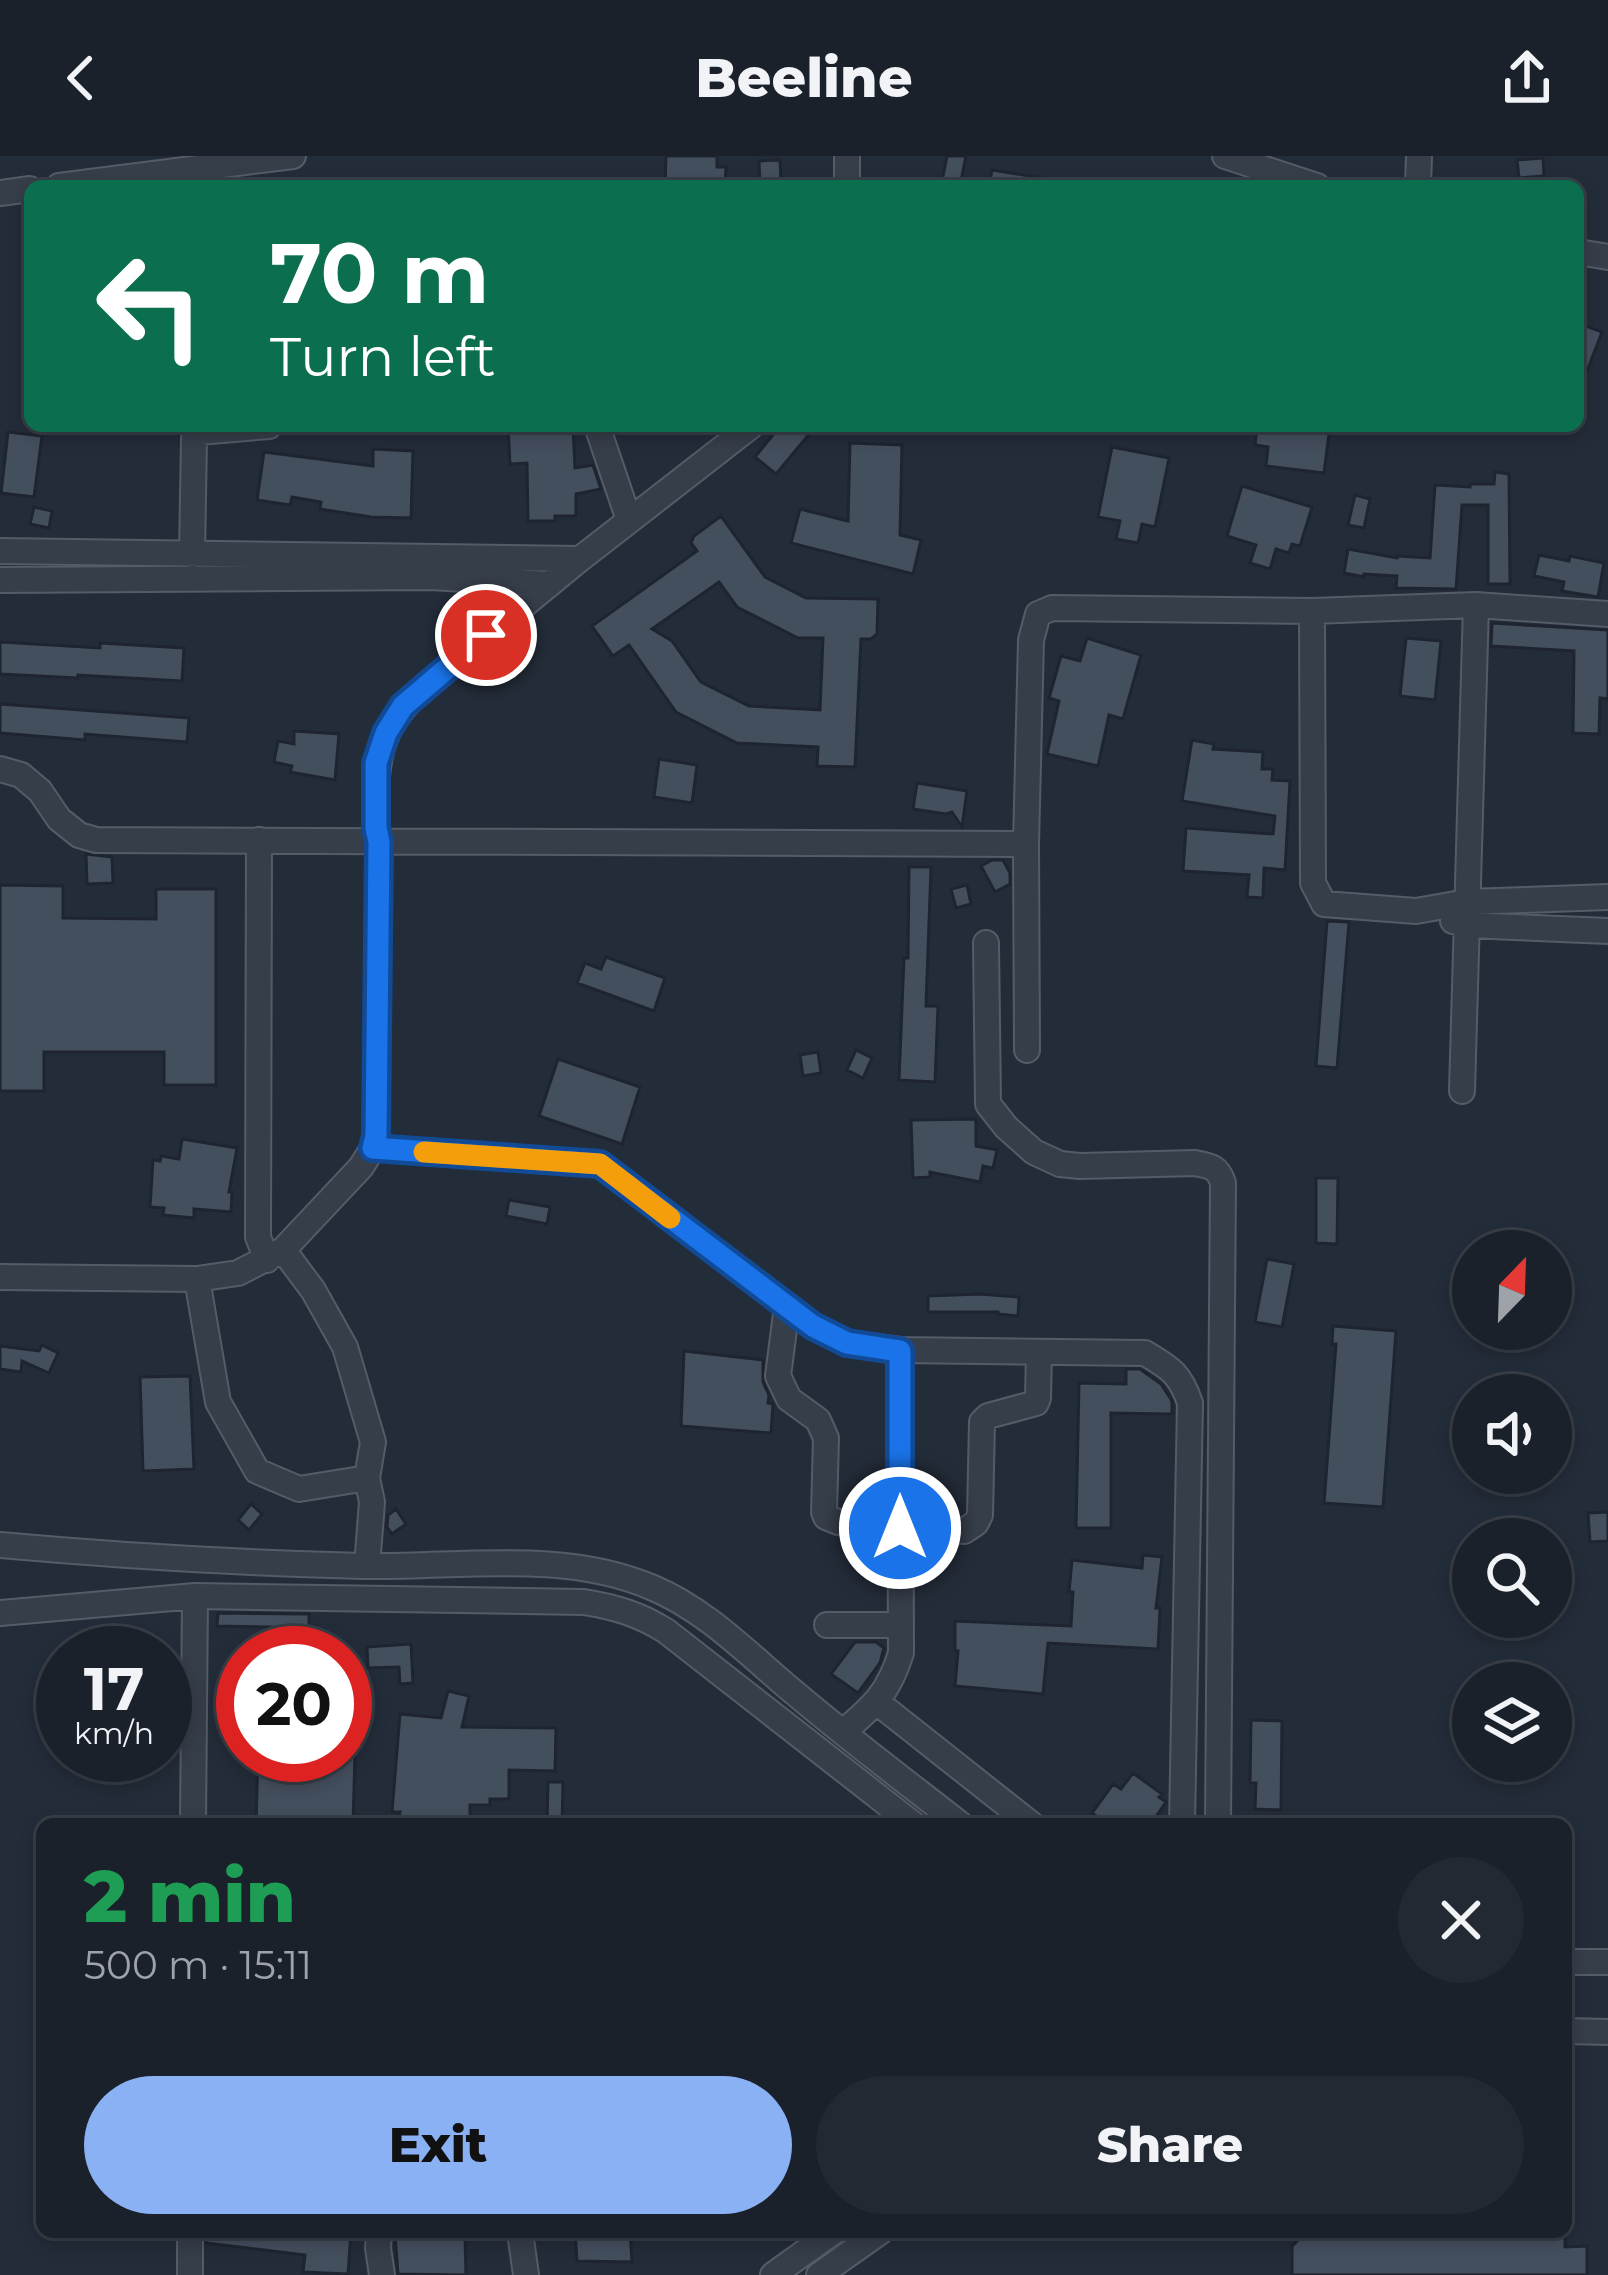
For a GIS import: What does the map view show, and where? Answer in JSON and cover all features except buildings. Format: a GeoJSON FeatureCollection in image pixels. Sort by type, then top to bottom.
{"type":"FeatureCollection","features":[{"type":"Feature","properties":{"kind":"street"},"geometry":{"type":"LineString","coordinates":[[103,180],[293,156]]}},
{"type":"Feature","properties":{"kind":"street"},"geometry":{"type":"LineString","coordinates":[[1225,156],[1299,180]]}},
{"type":"Feature","properties":{"kind":"street"},"geometry":{"type":"LineString","coordinates":[[192,555],[194,438],[199,432]]}},
{"type":"Feature","properties":{"kind":"street"},"geometry":{"type":"LineString","coordinates":[[599,432],[629,520]]}},
{"type":"Feature","properties":{"kind":"street"},"geometry":{"type":"LineString","coordinates":[[0,1277],[197,1279],[238,1273],[275,1255],[361,1167],[376,1136],[376,763],[386,733],[403,706],[424,687],[743,432]]}},
{"type":"Feature","properties":{"kind":"street"},"geometry":{"type":"LineString","coordinates":[[0,551],[580,559]]}},
{"type":"Feature","properties":{"kind":"street"},"geometry":{"type":"LineString","coordinates":[[0,580],[431,577],[548,584]]}},
{"type":"Feature","properties":{"kind":"street"},"geometry":{"type":"LineString","coordinates":[[1462,1091],[1476,605]]}},
{"type":"Feature","properties":{"kind":"street"},"geometry":{"type":"LineString","coordinates":[[1027,1050],[1031,640],[1038,614],[1052,608],[1312,611],[1476,605],[1608,614]]}},
{"type":"Feature","properties":{"kind":"street"},"geometry":{"type":"LineString","coordinates":[[1312,611],[1312,883],[1324,904],[1468,914],[1608,931]]}},
{"type":"Feature","properties":{"kind":"street"},"geometry":{"type":"LineString","coordinates":[[0,769],[21,775],[40,791],[59,819],[96,841],[1026,844]]}},
{"type":"Feature","properties":{"kind":"street"},"geometry":{"type":"LineString","coordinates":[[259,840],[258,1237],[313,1290],[345,1347],[373,1442],[367,1478],[372,1502],[367,1566]]}},
{"type":"Feature","properties":{"kind":"street"},"geometry":{"type":"LineString","coordinates":[[1468,914],[1608,897]]}},
{"type":"Feature","properties":{"kind":"street"},"geometry":{"type":"LineString","coordinates":[[986,944],[988,1104],[1006,1127],[1034,1152],[1060,1164],[1195,1163],[1220,1171],[1218,1818]]}},
{"type":"Feature","properties":{"kind":"street"},"geometry":{"type":"LineString","coordinates":[[373,1148],[600,1164],[813,1326],[847,1343],[900,1351],[1145,1352],[1170,1368],[1183,1381],[1190,1402],[1182,1818]]}},
{"type":"Feature","properties":{"kind":"street"},"geometry":{"type":"LineString","coordinates":[[197,1279],[218,1402],[257,1472],[299,1489],[367,1478]]}},
{"type":"Feature","properties":{"kind":"street"},"geometry":{"type":"LineString","coordinates":[[787,1306],[778,1376],[789,1399],[818,1420],[826,1438],[824,1512],[838,1522],[964,1531],[976,1523],[982,1422],[988,1416],[1036,1403],[1039,1352]]}},
{"type":"Feature","properties":{"kind":"street"},"geometry":{"type":"LineString","coordinates":[[844,1732],[878,1703],[901,1653],[900,1351]]}},
{"type":"Feature","properties":{"kind":"street"},"geometry":{"type":"LineString","coordinates":[[0,1545],[157,1558],[596,1569],[651,1587],[703,1615],[952,1818]]}},
{"type":"Feature","properties":{"kind":"street"},"geometry":{"type":"LineString","coordinates":[[614,1606],[624,1578]]}},
{"type":"Feature","properties":{"kind":"street"},"geometry":{"type":"LineString","coordinates":[[193,1818],[195,1595]]}},
{"type":"Feature","properties":{"kind":"street"},"geometry":{"type":"LineString","coordinates":[[0,1612],[195,1595],[563,1601],[614,1606],[666,1631],[905,1818]]}},
{"type":"Feature","properties":{"kind":"street"},"geometry":{"type":"LineString","coordinates":[[827,1625],[901,1624]]}},
{"type":"Feature","properties":{"kind":"street"},"geometry":{"type":"LineString","coordinates":[[878,1703],[1023,1818]]}},
{"type":"Feature","properties":{"kind":"street"},"geometry":{"type":"LineString","coordinates":[[1572,1962],[1608,1962]]}},
{"type":"Feature","properties":{"kind":"street"},"geometry":{"type":"LineString","coordinates":[[1572,2031],[1608,2032]]}},
{"type":"Feature","properties":{"kind":"street"},"geometry":{"type":"LineString","coordinates":[[190,2238],[190,2275]]}},
{"type":"Feature","properties":{"kind":"street"},"geometry":{"type":"LineString","coordinates":[[379,2238],[382,2275]]}},
{"type":"Feature","properties":{"kind":"street"},"geometry":{"type":"LineString","coordinates":[[521,2238],[526,2275]]}},
{"type":"Feature","properties":{"kind":"street"},"geometry":{"type":"LineString","coordinates":[[773,2275],[825,2238]]}},
{"type":"Feature","properties":{"kind":"street"},"geometry":{"type":"LineString","coordinates":[[819,2275],[872,2238]]}},
{"type":"Feature","properties":{"kind":"street"},"geometry":{"type":"LineString","coordinates":[[865,2275],[872,2238]]}},
{"type":"Feature","properties":{"kind":"slow traffic"},"geometry":{"type":"LineString","coordinates":[[424,1152],[600,1164],[670,1218]]}},
{"type":"Feature","properties":{"kind":"route"},"geometry":{"type":"LineString","coordinates":[[486,635],[403,706],[386,733],[376,763],[379,842],[373,1148],[600,1164],[813,1326],[847,1343],[900,1351],[900,1528]]}}]}
